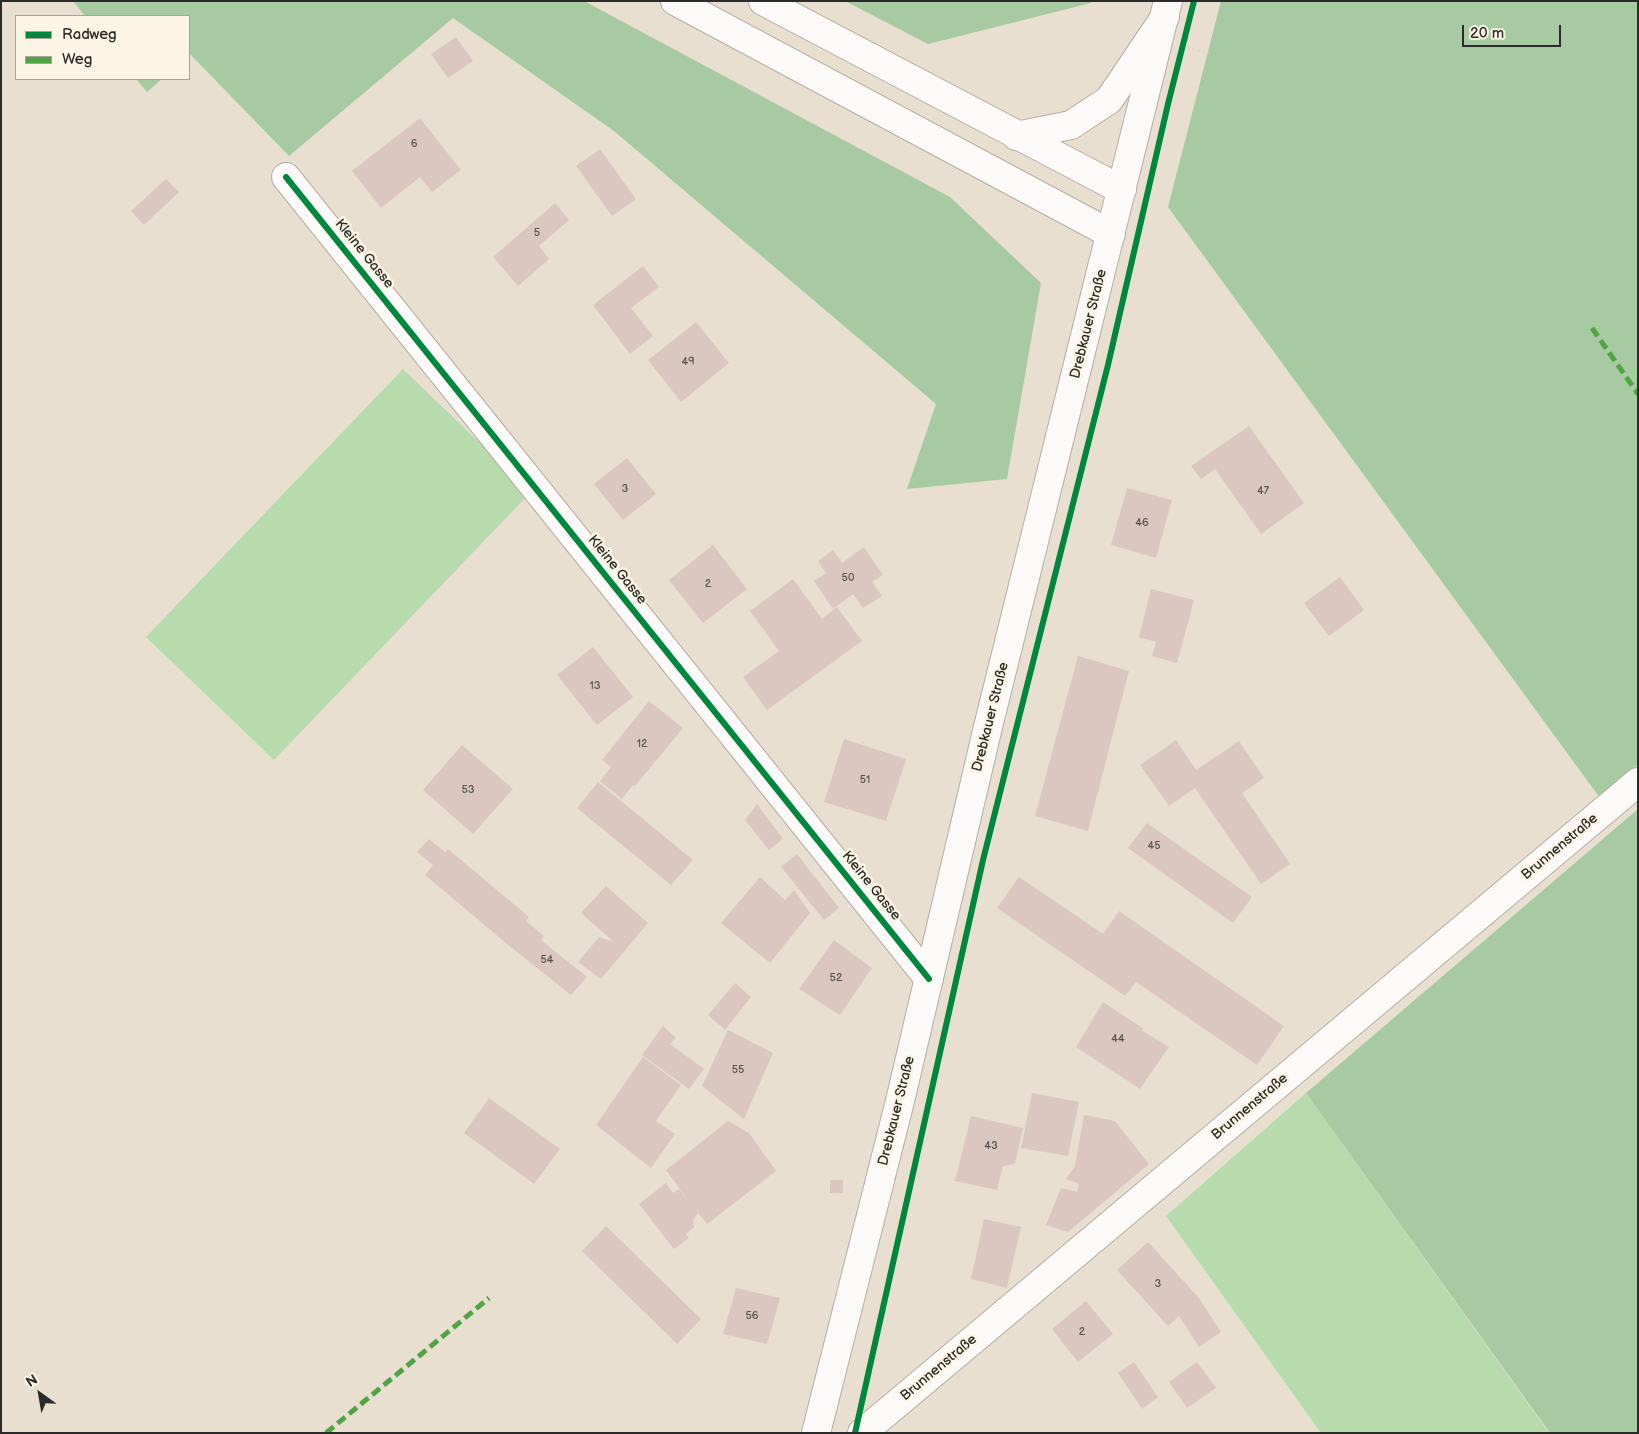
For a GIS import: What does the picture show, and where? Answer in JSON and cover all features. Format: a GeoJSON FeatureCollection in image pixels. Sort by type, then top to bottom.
{"type":"FeatureCollection","features":[{"type":"Feature","properties":{"kind":"main road"},"geometry":{"type":"LineString","coordinates":[[675,1],[1111,234]]}},
{"type":"Feature","properties":{"kind":"main road"},"geometry":{"type":"LineString","coordinates":[[763,1],[1016,136],[1122,190]]}},
{"type":"Feature","properties":{"kind":"main road"},"geometry":{"type":"LineString","coordinates":[[1016,136],[1071,125],[1109,100],[1166,9]]}},
{"type":"Feature","properties":{"kind":"main road","name":"Drebkauer Straße"},"geometry":{"type":"LineString","coordinates":[[816,1433],[1166,9]]}},
{"type":"Feature","properties":{"kind":"main road","name":"Kleine Gasse"},"geometry":{"type":"LineString","coordinates":[[286,177],[929,979]]}},
{"type":"Feature","properties":{"kind":"main road","name":"Brunnenstraße"},"geometry":{"type":"LineString","coordinates":[[862,1433],[1638,782]]}},
{"type":"Feature","properties":{"kind":"path"},"geometry":{"type":"LineString","coordinates":[[1182,47],[1209,53]]}},
{"type":"Feature","properties":{"kind":"green space"},"geometry":{"type":"Polygon","coordinates":[[[73,1],[584,1],[950,197],[1041,283],[1007,479],[907,489],[936,404],[614,131],[453,18],[289,156],[190,54],[190,15],[84,15],[73,1]]]}},
{"type":"Feature","properties":{"kind":"green space"},"geometry":{"type":"Polygon","coordinates":[[[845,1],[1092,1],[1091,3],[928,44],[845,1]]]}},
{"type":"Feature","properties":{"kind":"green space"},"geometry":{"type":"Polygon","coordinates":[[[1221,1],[1638,1],[1638,764],[1600,798],[1168,207],[1221,1]]]}},
{"type":"Feature","properties":{"kind":"green space"},"geometry":{"type":"Polygon","coordinates":[[[137,80],[161,80],[147,92],[137,80]]]}},
{"type":"Feature","properties":{"kind":"green space"},"geometry":{"type":"Polygon","coordinates":[[[403,369],[531,492],[274,760],[146,637],[403,369]]]}},
{"type":"Feature","properties":{"kind":"green space"},"geometry":{"type":"Polygon","coordinates":[[[1638,809],[1638,1433],[1550,1433],[1306,1093],[1638,809]]]}},
{"type":"Feature","properties":{"kind":"green space"},"geometry":{"type":"Polygon","coordinates":[[[1306,1093],[1549,1433],[1321,1433],[1166,1216],[1306,1093]]]}},
{"type":"Feature","properties":{"kind":"building"},"geometry":{"type":"Polygon","coordinates":[[[456,37],[473,61],[448,78],[431,54],[456,37]]]}},
{"type":"Feature","properties":{"kind":"building"},"geometry":{"type":"Polygon","coordinates":[[[420,118],[461,170],[432,192],[420,177],[381,208],[352,171],[420,118]]]}},
{"type":"Feature","properties":{"kind":"building"},"geometry":{"type":"Polygon","coordinates":[[[600,149],[636,199],[612,216],[576,166],[600,149]]]}},
{"type":"Feature","properties":{"kind":"building"},"geometry":{"type":"Polygon","coordinates":[[[166,179],[179,192],[144,225],[131,211],[166,179]]]}},
{"type":"Feature","properties":{"kind":"building"},"geometry":{"type":"Polygon","coordinates":[[[555,203],[569,220],[539,246],[549,259],[518,286],[493,257],[555,203]]]}},
{"type":"Feature","properties":{"kind":"building"},"geometry":{"type":"Polygon","coordinates":[[[643,266],[659,287],[631,308],[653,336],[630,354],[593,305],[643,266]]]}},
{"type":"Feature","properties":{"kind":"building"},"geometry":{"type":"Polygon","coordinates":[[[696,322],[729,363],[681,402],[648,360],[696,322]]]}},
{"type":"Feature","properties":{"kind":"building"},"geometry":{"type":"Polygon","coordinates":[[[1249,426],[1304,503],[1261,534],[1215,469],[1201,479],[1191,466],[1249,426]]]}},
{"type":"Feature","properties":{"kind":"building"},"geometry":{"type":"Polygon","coordinates":[[[627,458],[656,494],[623,520],[594,484],[627,458]]]}},
{"type":"Feature","properties":{"kind":"building"},"geometry":{"type":"Polygon","coordinates":[[[1127,488],[1172,500],[1156,558],[1111,545],[1127,488]]]}},
{"type":"Feature","properties":{"kind":"building"},"geometry":{"type":"Polygon","coordinates":[[[713,545],[747,589],[703,623],[669,580],[713,545]]]}},
{"type":"Feature","properties":{"kind":"building"},"geometry":{"type":"Polygon","coordinates":[[[864,547],[883,575],[872,582],[882,596],[863,608],[853,594],[833,609],[814,581],[826,573],[818,561],[833,550],[842,563],[864,547]]]}},
{"type":"Feature","properties":{"kind":"building"},"geometry":{"type":"Polygon","coordinates":[[[1340,577],[1364,610],[1329,636],[1304,603],[1340,577]]]}},
{"type":"Feature","properties":{"kind":"building"},"geometry":{"type":"Polygon","coordinates":[[[793,579],[822,619],[837,607],[862,641],[767,710],[743,677],[779,651],[750,611],[793,579]]]}},
{"type":"Feature","properties":{"kind":"building"},"geometry":{"type":"Polygon","coordinates":[[[1151,589],[1194,600],[1177,663],[1152,656],[1156,642],[1139,637],[1151,589]]]}},
{"type":"Feature","properties":{"kind":"building"},"geometry":{"type":"Polygon","coordinates":[[[593,647],[633,697],[597,725],[557,675],[593,647]]]}},
{"type":"Feature","properties":{"kind":"building"},"geometry":{"type":"Polygon","coordinates":[[[1078,656],[1129,671],[1088,831],[1035,816],[1078,656]]]}},
{"type":"Feature","properties":{"kind":"building"},"geometry":{"type":"Polygon","coordinates":[[[649,701],[683,728],[622,799],[600,781],[611,767],[602,760],[649,701]]]}},
{"type":"Feature","properties":{"kind":"building"},"geometry":{"type":"Polygon","coordinates":[[[844,739],[906,759],[886,821],[824,802],[844,739]]]}},
{"type":"Feature","properties":{"kind":"building"},"geometry":{"type":"Polygon","coordinates":[[[1176,740],[1196,770],[1239,741],[1264,778],[1242,793],[1290,864],[1261,884],[1195,788],[1169,806],[1140,765],[1176,740]]]}},
{"type":"Feature","properties":{"kind":"building"},"geometry":{"type":"Polygon","coordinates":[[[462,745],[513,789],[473,834],[423,790],[462,745]]]}},
{"type":"Feature","properties":{"kind":"building"},"geometry":{"type":"Polygon","coordinates":[[[598,782],[693,860],[671,885],[577,808],[598,782]]]}},
{"type":"Feature","properties":{"kind":"building"},"geometry":{"type":"Polygon","coordinates":[[[757,804],[783,839],[769,850],[745,820],[757,804]]]}},
{"type":"Feature","properties":{"kind":"building"},"geometry":{"type":"Polygon","coordinates":[[[1147,823],[1252,897],[1233,923],[1128,848],[1147,823]]]}},
{"type":"Feature","properties":{"kind":"building"},"geometry":{"type":"Polygon","coordinates":[[[429,839],[445,852],[448,849],[529,917],[526,921],[544,936],[541,940],[587,977],[571,995],[425,875],[433,865],[417,852],[429,839]]]}},
{"type":"Feature","properties":{"kind":"building"},"geometry":{"type":"Polygon","coordinates":[[[797,854],[839,908],[824,920],[781,867],[797,854]]]}},
{"type":"Feature","properties":{"kind":"building"},"geometry":{"type":"Polygon","coordinates":[[[760,877],[785,900],[794,890],[810,913],[770,963],[721,923],[760,877]]]}},
{"type":"Feature","properties":{"kind":"building"},"geometry":{"type":"Polygon","coordinates":[[[1019,877],[1103,934],[1119,911],[1284,1026],[1257,1065],[1136,982],[1125,996],[997,908],[1019,877]]]}},
{"type":"Feature","properties":{"kind":"building"},"geometry":{"type":"Polygon","coordinates":[[[606,886],[648,923],[601,979],[578,962],[599,937],[614,942],[581,913],[606,886]]]}},
{"type":"Feature","properties":{"kind":"building"},"geometry":{"type":"Polygon","coordinates":[[[834,940],[872,968],[840,1015],[799,989],[834,940]]]}},
{"type":"Feature","properties":{"kind":"building"},"geometry":{"type":"Polygon","coordinates":[[[735,983],[751,997],[725,1030],[708,1015],[735,983]]]}},
{"type":"Feature","properties":{"kind":"building"},"geometry":{"type":"Polygon","coordinates":[[[1103,1002],[1144,1029],[1141,1030],[1169,1047],[1140,1089],[1076,1047],[1103,1002]]]}},
{"type":"Feature","properties":{"kind":"building"},"geometry":{"type":"Polygon","coordinates":[[[663,1026],[676,1038],[670,1044],[704,1069],[689,1089],[642,1055],[663,1026]]]}},
{"type":"Feature","properties":{"kind":"building"},"geometry":{"type":"Polygon","coordinates":[[[728,1030],[773,1053],[744,1119],[702,1086],[728,1030]]]}},
{"type":"Feature","properties":{"kind":"building"},"geometry":{"type":"Polygon","coordinates":[[[643,1057],[681,1085],[656,1121],[675,1134],[651,1168],[596,1125],[643,1057]]]}},
{"type":"Feature","properties":{"kind":"building"},"geometry":{"type":"Polygon","coordinates":[[[1032,1093],[1079,1102],[1068,1156],[1021,1148],[1032,1093]]]}},
{"type":"Feature","properties":{"kind":"building"},"geometry":{"type":"Polygon","coordinates":[[[489,1098],[560,1149],[534,1184],[464,1133],[489,1098]]]}},
{"type":"Feature","properties":{"kind":"building"},"geometry":{"type":"Polygon","coordinates":[[[1084,1115],[1115,1121],[1149,1164],[1068,1232],[1046,1225],[1061,1188],[1077,1192],[1079,1184],[1066,1179],[1075,1166],[1084,1115]]]}},
{"type":"Feature","properties":{"kind":"building"},"geometry":{"type":"Polygon","coordinates":[[[971,1116],[1023,1128],[1015,1164],[1003,1166],[997,1190],[955,1181],[971,1116]]]}},
{"type":"Feature","properties":{"kind":"building"},"geometry":{"type":"Polygon","coordinates":[[[728,1121],[749,1133],[776,1171],[707,1224],[698,1213],[693,1220],[694,1227],[686,1234],[689,1238],[674,1249],[639,1204],[666,1183],[673,1193],[679,1189],[690,1203],[666,1170],[728,1121]]]}},
{"type":"Feature","properties":{"kind":"building"},"geometry":{"type":"Polygon","coordinates":[[[830,1180],[843,1180],[843,1193],[830,1193],[830,1180]]]}},
{"type":"Feature","properties":{"kind":"building"},"geometry":{"type":"Polygon","coordinates":[[[984,1219],[1021,1227],[1007,1288],[971,1279],[984,1219]]]}},
{"type":"Feature","properties":{"kind":"building"},"geometry":{"type":"Polygon","coordinates":[[[606,1226],[701,1319],[677,1344],[582,1251],[606,1226]]]}},
{"type":"Feature","properties":{"kind":"building"},"geometry":{"type":"Polygon","coordinates":[[[1148,1242],[1199,1298],[1221,1332],[1199,1347],[1179,1316],[1168,1326],[1117,1270],[1148,1242]]]}},
{"type":"Feature","properties":{"kind":"building"},"geometry":{"type":"Polygon","coordinates":[[[736,1288],[780,1298],[767,1344],[723,1334],[736,1288]]]}},
{"type":"Feature","properties":{"kind":"building"},"geometry":{"type":"Polygon","coordinates":[[[1086,1301],[1113,1334],[1078,1362],[1052,1329],[1086,1301]]]}},
{"type":"Feature","properties":{"kind":"building"},"geometry":{"type":"Polygon","coordinates":[[[1134,1362],[1158,1397],[1142,1409],[1118,1373],[1134,1362]]]}},
{"type":"Feature","properties":{"kind":"building"},"geometry":{"type":"Polygon","coordinates":[[[1197,1362],[1216,1388],[1187,1408],[1169,1382],[1197,1362]]]}},
{"type":"Feature","properties":{"kind":"marked path"},"geometry":{"type":"LineString","coordinates":[[1592,328],[1638,394]]}},
{"type":"Feature","properties":{"kind":"marked path"},"geometry":{"type":"LineString","coordinates":[[326,1433],[489,1298]]}},
{"type":"Feature","properties":{"kind":"cycle path"},"geometry":{"type":"LineString","coordinates":[[855,1433],[983,860],[1108,365],[1168,104],[1194,1]]}},
{"type":"Feature","properties":{"kind":"cycle path"},"geometry":{"type":"LineString","coordinates":[[286,177],[929,979]]}}]}
